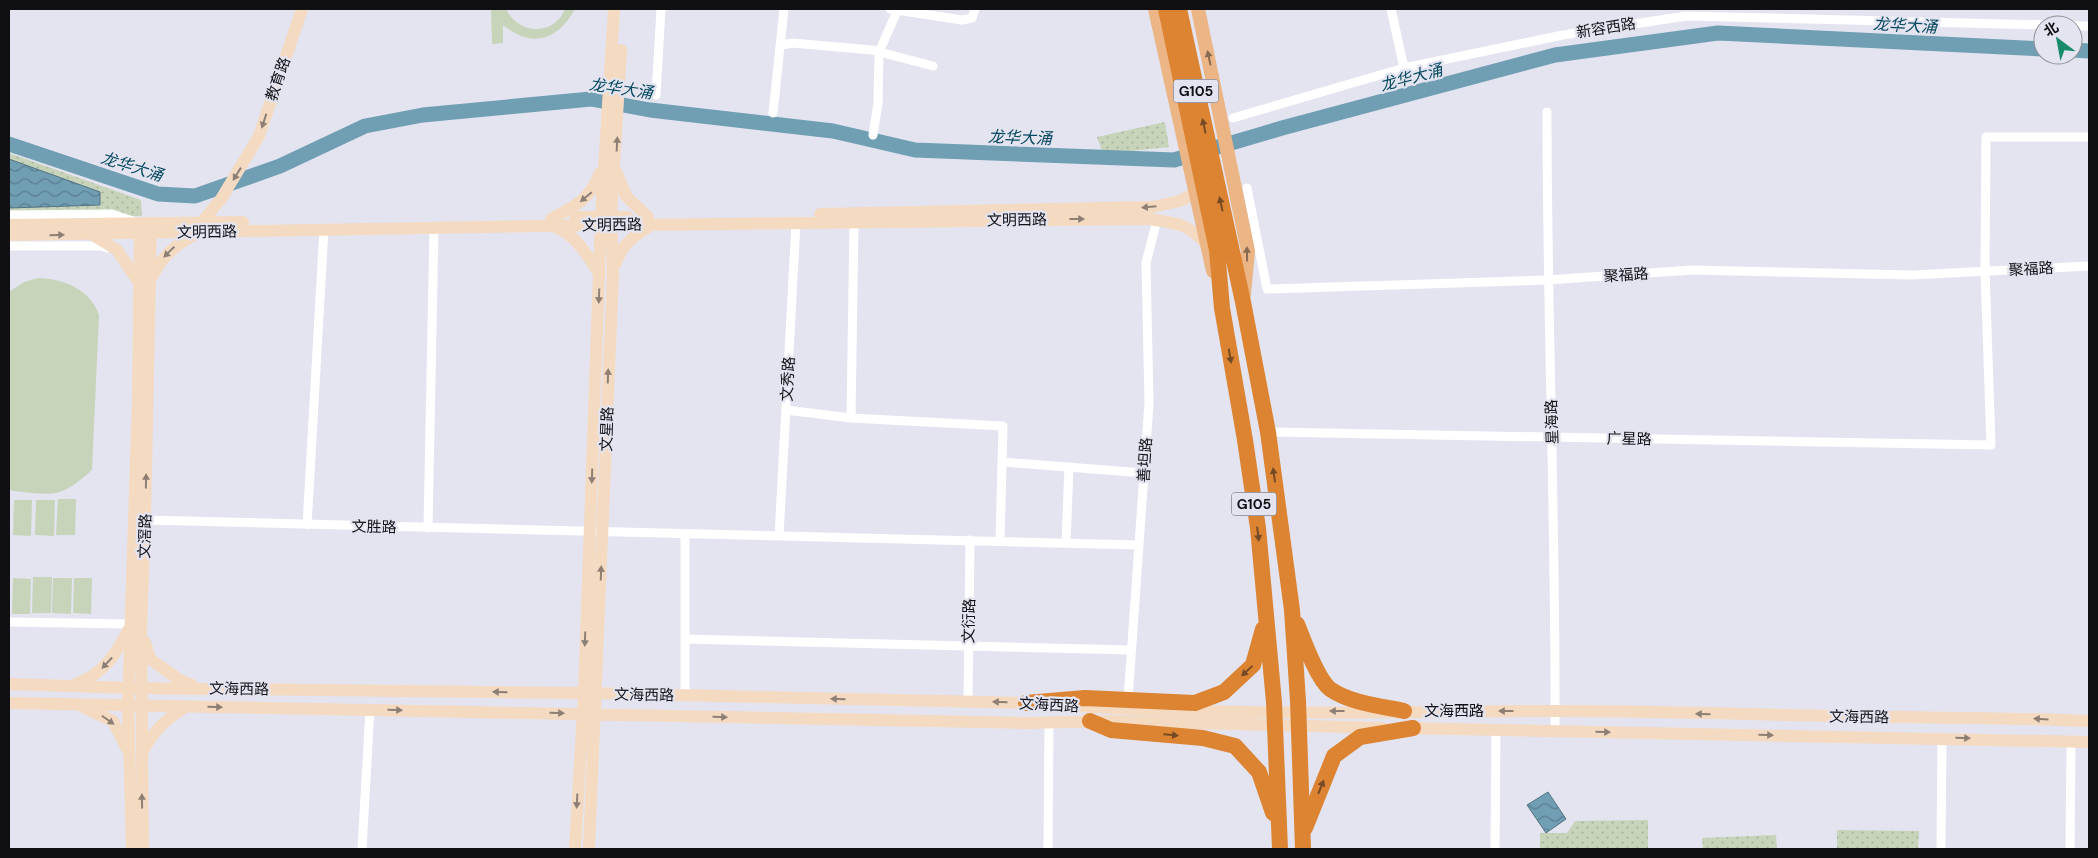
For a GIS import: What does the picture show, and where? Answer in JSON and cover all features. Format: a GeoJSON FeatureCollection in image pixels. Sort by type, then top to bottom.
{"type":"FeatureCollection","features":[{"type":"Feature","properties":{"kind":"highway","name":"G105"},"geometry":{"type":"LineString","coordinates":[[1166,9],[1212,247],[1245,440],[1267,609],[1274,702],[1280,842]]}},
{"type":"Feature","properties":{"kind":"highway","name":"G105"},"geometry":{"type":"LineString","coordinates":[[1179,9],[1243,302],[1268,432],[1292,610]]}},
{"type":"Feature","properties":{"kind":"highway"},"geometry":{"type":"LineString","coordinates":[[1026,703],[1085,698],[1194,703],[1224,692],[1253,665],[1267,609]]}},
{"type":"Feature","properties":{"kind":"highway"},"geometry":{"type":"LineString","coordinates":[[1292,610],[1304,849]]}},
{"type":"Feature","properties":{"kind":"highway"},"geometry":{"type":"LineString","coordinates":[[1292,610],[1312,662],[1329,688],[1357,701],[1404,711]]}},
{"type":"Feature","properties":{"kind":"highway"},"geometry":{"type":"LineString","coordinates":[[1090,721],[1110,730],[1202,738],[1235,746],[1259,772],[1280,842]]}},
{"type":"Feature","properties":{"kind":"highway"},"geometry":{"type":"LineString","coordinates":[[1304,832],[1334,756],[1360,737],[1413,728]]}},
{"type":"Feature","properties":{"kind":"main road"},"geometry":{"type":"LineString","coordinates":[[1155,9],[1195,193],[1212,247]]}},
{"type":"Feature","properties":{"kind":"main road"},"geometry":{"type":"LineString","coordinates":[[1198,9],[1248,252],[1243,302]]}},
{"type":"Feature","properties":{"kind":"street","name":"教育路"},"geometry":{"type":"LineString","coordinates":[[200,228],[253,149],[302,9]]}},
{"type":"Feature","properties":{"kind":"street"},"geometry":{"type":"LineString","coordinates":[[614,9],[614,103]]}},
{"type":"Feature","properties":{"kind":"street","name":"文星路"},"geometry":{"type":"LineString","coordinates":[[589,849],[603,532],[607,221],[622,9]]}},
{"type":"Feature","properties":{"kind":"street"},"geometry":{"type":"LineString","coordinates":[[656,95],[661,9]]}},
{"type":"Feature","properties":{"kind":"street"},"geometry":{"type":"LineString","coordinates":[[773,113],[782,45],[784,9]]}},
{"type":"Feature","properties":{"kind":"street"},"geometry":{"type":"LineString","coordinates":[[873,135],[878,103],[880,52],[895,9],[962,20],[972,18],[975,9]]}},
{"type":"Feature","properties":{"kind":"street"},"geometry":{"type":"LineString","coordinates":[[1391,9],[1404,68]]}},
{"type":"Feature","properties":{"kind":"street"},"geometry":{"type":"LineString","coordinates":[[1800,9],[1804,18]]}},
{"type":"Feature","properties":{"kind":"street","name":"新容西路"},"geometry":{"type":"LineString","coordinates":[[1233,118],[1404,68],[1563,35],[1686,16],[2033,25]]}},
{"type":"Feature","properties":{"kind":"street"},"geometry":{"type":"LineString","coordinates":[[782,45],[792,43],[880,52],[933,66]]}},
{"type":"Feature","properties":{"kind":"street","name":"星海路"},"geometry":{"type":"LineString","coordinates":[[1547,112],[1547,280],[1552,437],[1555,731]]}},
{"type":"Feature","properties":{"kind":"street"},"geometry":{"type":"LineString","coordinates":[[1985,271],[1986,137],[2089,137]]}},
{"type":"Feature","properties":{"kind":"street"},"geometry":{"type":"LineString","coordinates":[[610,165],[626,196],[650,221],[621,249],[606,275],[573,239],[552,222],[593,191],[610,165]]}},
{"type":"Feature","properties":{"kind":"street","name":"聚福路"},"geometry":{"type":"LineString","coordinates":[[1247,188],[1267,289],[1547,280],[1692,270],[1912,275],[2089,266]]}},
{"type":"Feature","properties":{"kind":"street","name":"文明西路"},"geometry":{"type":"LineString","coordinates":[[650,221],[1152,207],[1180,201],[1195,193]]}},
{"type":"Feature","properties":{"kind":"street"},"geometry":{"type":"LineString","coordinates":[[9,215],[112,214],[145,228]]}},
{"type":"Feature","properties":{"kind":"street","name":"文明西路"},"geometry":{"type":"LineString","coordinates":[[200,228],[607,221],[796,223],[1080,219],[1157,220],[1192,228],[1212,247]]}},
{"type":"Feature","properties":{"kind":"street","name":"善坦路"},"geometry":{"type":"LineString","coordinates":[[1128,700],[1149,402],[1146,264],[1157,220]]}},
{"type":"Feature","properties":{"kind":"street","name":"文明西路"},"geometry":{"type":"LineString","coordinates":[[9,225],[324,229],[434,228],[552,222]]}},
{"type":"Feature","properties":{"kind":"street"},"geometry":{"type":"LineString","coordinates":[[851,418],[854,222]]}},
{"type":"Feature","properties":{"kind":"street","name":"文秀路"},"geometry":{"type":"LineString","coordinates":[[779,536],[796,223]]}},
{"type":"Feature","properties":{"kind":"street","name":"文明西路"},"geometry":{"type":"LineString","coordinates":[[9,235],[90,234],[145,228]]}},
{"type":"Feature","properties":{"kind":"street","name":"文滘路"},"geometry":{"type":"LineString","coordinates":[[136,626],[145,520],[145,228]]}},
{"type":"Feature","properties":{"kind":"street"},"geometry":{"type":"LineString","coordinates":[[90,234],[117,250],[145,283],[160,261],[172,248],[200,228]]}},
{"type":"Feature","properties":{"kind":"street"},"geometry":{"type":"LineString","coordinates":[[428,528],[434,228]]}},
{"type":"Feature","properties":{"kind":"street"},"geometry":{"type":"LineString","coordinates":[[307,525],[324,229]]}},
{"type":"Feature","properties":{"kind":"street"},"geometry":{"type":"LineString","coordinates":[[9,246],[100,246],[117,250]]}},
{"type":"Feature","properties":{"kind":"street","name":"广星路"},"geometry":{"type":"LineString","coordinates":[[1268,432],[1991,445],[1985,271]]}},
{"type":"Feature","properties":{"kind":"street","name":"文星路"},"geometry":{"type":"LineString","coordinates":[[575,849],[581,714],[584,693],[589,532],[606,275]]}},
{"type":"Feature","properties":{"kind":"street","name":"文滘路"},"geometry":{"type":"LineString","coordinates":[[132,849],[145,283]]}},
{"type":"Feature","properties":{"kind":"street"},"geometry":{"type":"LineString","coordinates":[[786,410],[851,418],[1003,426],[1000,541]]}},
{"type":"Feature","properties":{"kind":"street"},"geometry":{"type":"LineString","coordinates":[[1002,462],[1144,473]]}},
{"type":"Feature","properties":{"kind":"street"},"geometry":{"type":"LineString","coordinates":[[1066,542],[1069,467]]}},
{"type":"Feature","properties":{"kind":"street","name":"文胜路"},"geometry":{"type":"LineString","coordinates":[[145,520],[1140,545]]}},
{"type":"Feature","properties":{"kind":"street"},"geometry":{"type":"LineString","coordinates":[[685,534],[685,695]]}},
{"type":"Feature","properties":{"kind":"street","name":"文衍路"},"geometry":{"type":"LineString","coordinates":[[968,702],[970,540]]}},
{"type":"Feature","properties":{"kind":"street"},"geometry":{"type":"LineString","coordinates":[[9,622],[136,626]]}},
{"type":"Feature","properties":{"kind":"street"},"geometry":{"type":"LineString","coordinates":[[67,686],[85,681],[101,670],[136,626]]}},
{"type":"Feature","properties":{"kind":"street"},"geometry":{"type":"LineString","coordinates":[[136,626],[150,658],[181,681],[199,688]]}},
{"type":"Feature","properties":{"kind":"street"},"geometry":{"type":"LineString","coordinates":[[685,639],[1131,650]]}},
{"type":"Feature","properties":{"kind":"street","name":"文海西路"},"geometry":{"type":"LineString","coordinates":[[9,684],[135,688],[685,695],[1026,703],[1126,709],[1555,711],[1910,718],[1987,716],[2089,721]]}},
{"type":"Feature","properties":{"kind":"street","name":"文海西路"},"geometry":{"type":"LineString","coordinates":[[9,702],[581,714],[1049,722],[1090,721],[2089,742]]}},
{"type":"Feature","properties":{"kind":"street"},"geometry":{"type":"LineString","coordinates":[[71,704],[94,711],[113,721],[135,755],[166,719],[185,707]]}},
{"type":"Feature","properties":{"kind":"street"},"geometry":{"type":"LineString","coordinates":[[362,849],[370,709]]}},
{"type":"Feature","properties":{"kind":"street"},"geometry":{"type":"LineString","coordinates":[[1048,849],[1049,722]]}},
{"type":"Feature","properties":{"kind":"street"},"geometry":{"type":"LineString","coordinates":[[1495,849],[1496,730]]}},
{"type":"Feature","properties":{"kind":"street"},"geometry":{"type":"LineString","coordinates":[[1941,849],[1942,738]]}},
{"type":"Feature","properties":{"kind":"street"},"geometry":{"type":"LineString","coordinates":[[2070,849],[2071,742]]}},
{"type":"Feature","properties":{"kind":"street","name":"文滘路"},"geometry":{"type":"LineString","coordinates":[[135,755],[143,849]]}},
{"type":"Feature","properties":{"kind":"green space"},"geometry":{"type":"Polygon","coordinates":[[[491,9],[506,9],[519,23],[536,29],[545,28],[553,24],[560,18],[565,9],[575,9],[561,28],[544,38],[524,37],[503,25],[503,43],[492,44],[491,9]]]}},
{"type":"Feature","properties":{"kind":"green space"},"geometry":{"type":"Polygon","coordinates":[[[1165,122],[1169,147],[1103,154],[1097,137],[1165,122]]]}},
{"type":"Feature","properties":{"kind":"green space"},"geometry":{"type":"Polygon","coordinates":[[[9,153],[141,200],[142,216],[9,218],[9,153]]]}},
{"type":"Feature","properties":{"kind":"green space"},"geometry":{"type":"Polygon","coordinates":[[[38,278],[66,283],[75,287],[89,298],[99,315],[92,470],[72,486],[56,493],[48,494],[9,489],[9,292],[24,282],[38,278]]]}},
{"type":"Feature","properties":{"kind":"green space"},"geometry":{"type":"Polygon","coordinates":[[[58,499],[76,499],[75,535],[56,535],[58,499]]]}},
{"type":"Feature","properties":{"kind":"green space"},"geometry":{"type":"Polygon","coordinates":[[[14,500],[32,500],[31,536],[13,535],[14,500]]]}},
{"type":"Feature","properties":{"kind":"green space"},"geometry":{"type":"Polygon","coordinates":[[[36,500],[55,500],[54,536],[35,535],[36,500]]]}},
{"type":"Feature","properties":{"kind":"green space"},"geometry":{"type":"Polygon","coordinates":[[[33,577],[52,577],[51,613],[32,613],[33,577]]]}},
{"type":"Feature","properties":{"kind":"green space"},"geometry":{"type":"Polygon","coordinates":[[[13,578],[31,579],[30,614],[12,614],[13,578]]]}},
{"type":"Feature","properties":{"kind":"green space"},"geometry":{"type":"Polygon","coordinates":[[[53,578],[72,578],[71,614],[52,613],[53,578]]]}},
{"type":"Feature","properties":{"kind":"green space"},"geometry":{"type":"Polygon","coordinates":[[[74,578],[92,578],[91,614],[73,613],[74,578]]]}},
{"type":"Feature","properties":{"kind":"green space"},"geometry":{"type":"Polygon","coordinates":[[[1648,820],[1648,849],[1540,849],[1540,833],[1567,833],[1575,821],[1648,820]]]}},
{"type":"Feature","properties":{"kind":"green space"},"geometry":{"type":"Polygon","coordinates":[[[1837,830],[1919,831],[1918,849],[1837,849],[1837,830]]]}},
{"type":"Feature","properties":{"kind":"green space"},"geometry":{"type":"Polygon","coordinates":[[[1776,835],[1777,849],[1703,849],[1702,838],[1776,835]]]}},
{"type":"Feature","properties":{"kind":"water"},"geometry":{"type":"Polygon","coordinates":[[[9,159],[100,192],[100,205],[9,208],[9,159]]]}},
{"type":"Feature","properties":{"kind":"water"},"geometry":{"type":"Polygon","coordinates":[[[1548,792],[1566,819],[1546,833],[1527,805],[1548,792]]]}},
{"type":"Feature","properties":{"kind":"waterway","name":"龙华大涌"},"geometry":{"type":"LineString","coordinates":[[9,144],[158,194],[195,196],[280,166],[365,126],[423,115],[591,99],[650,110],[833,131],[915,150],[1174,160],[1282,128],[1555,55],[1718,33],[2033,49]]}},
{"type":"Feature","properties":{"kind":"waterway","name":"龙华大涌"},"geometry":{"type":"LineString","coordinates":[[2083,51],[2089,51]]}}]}
